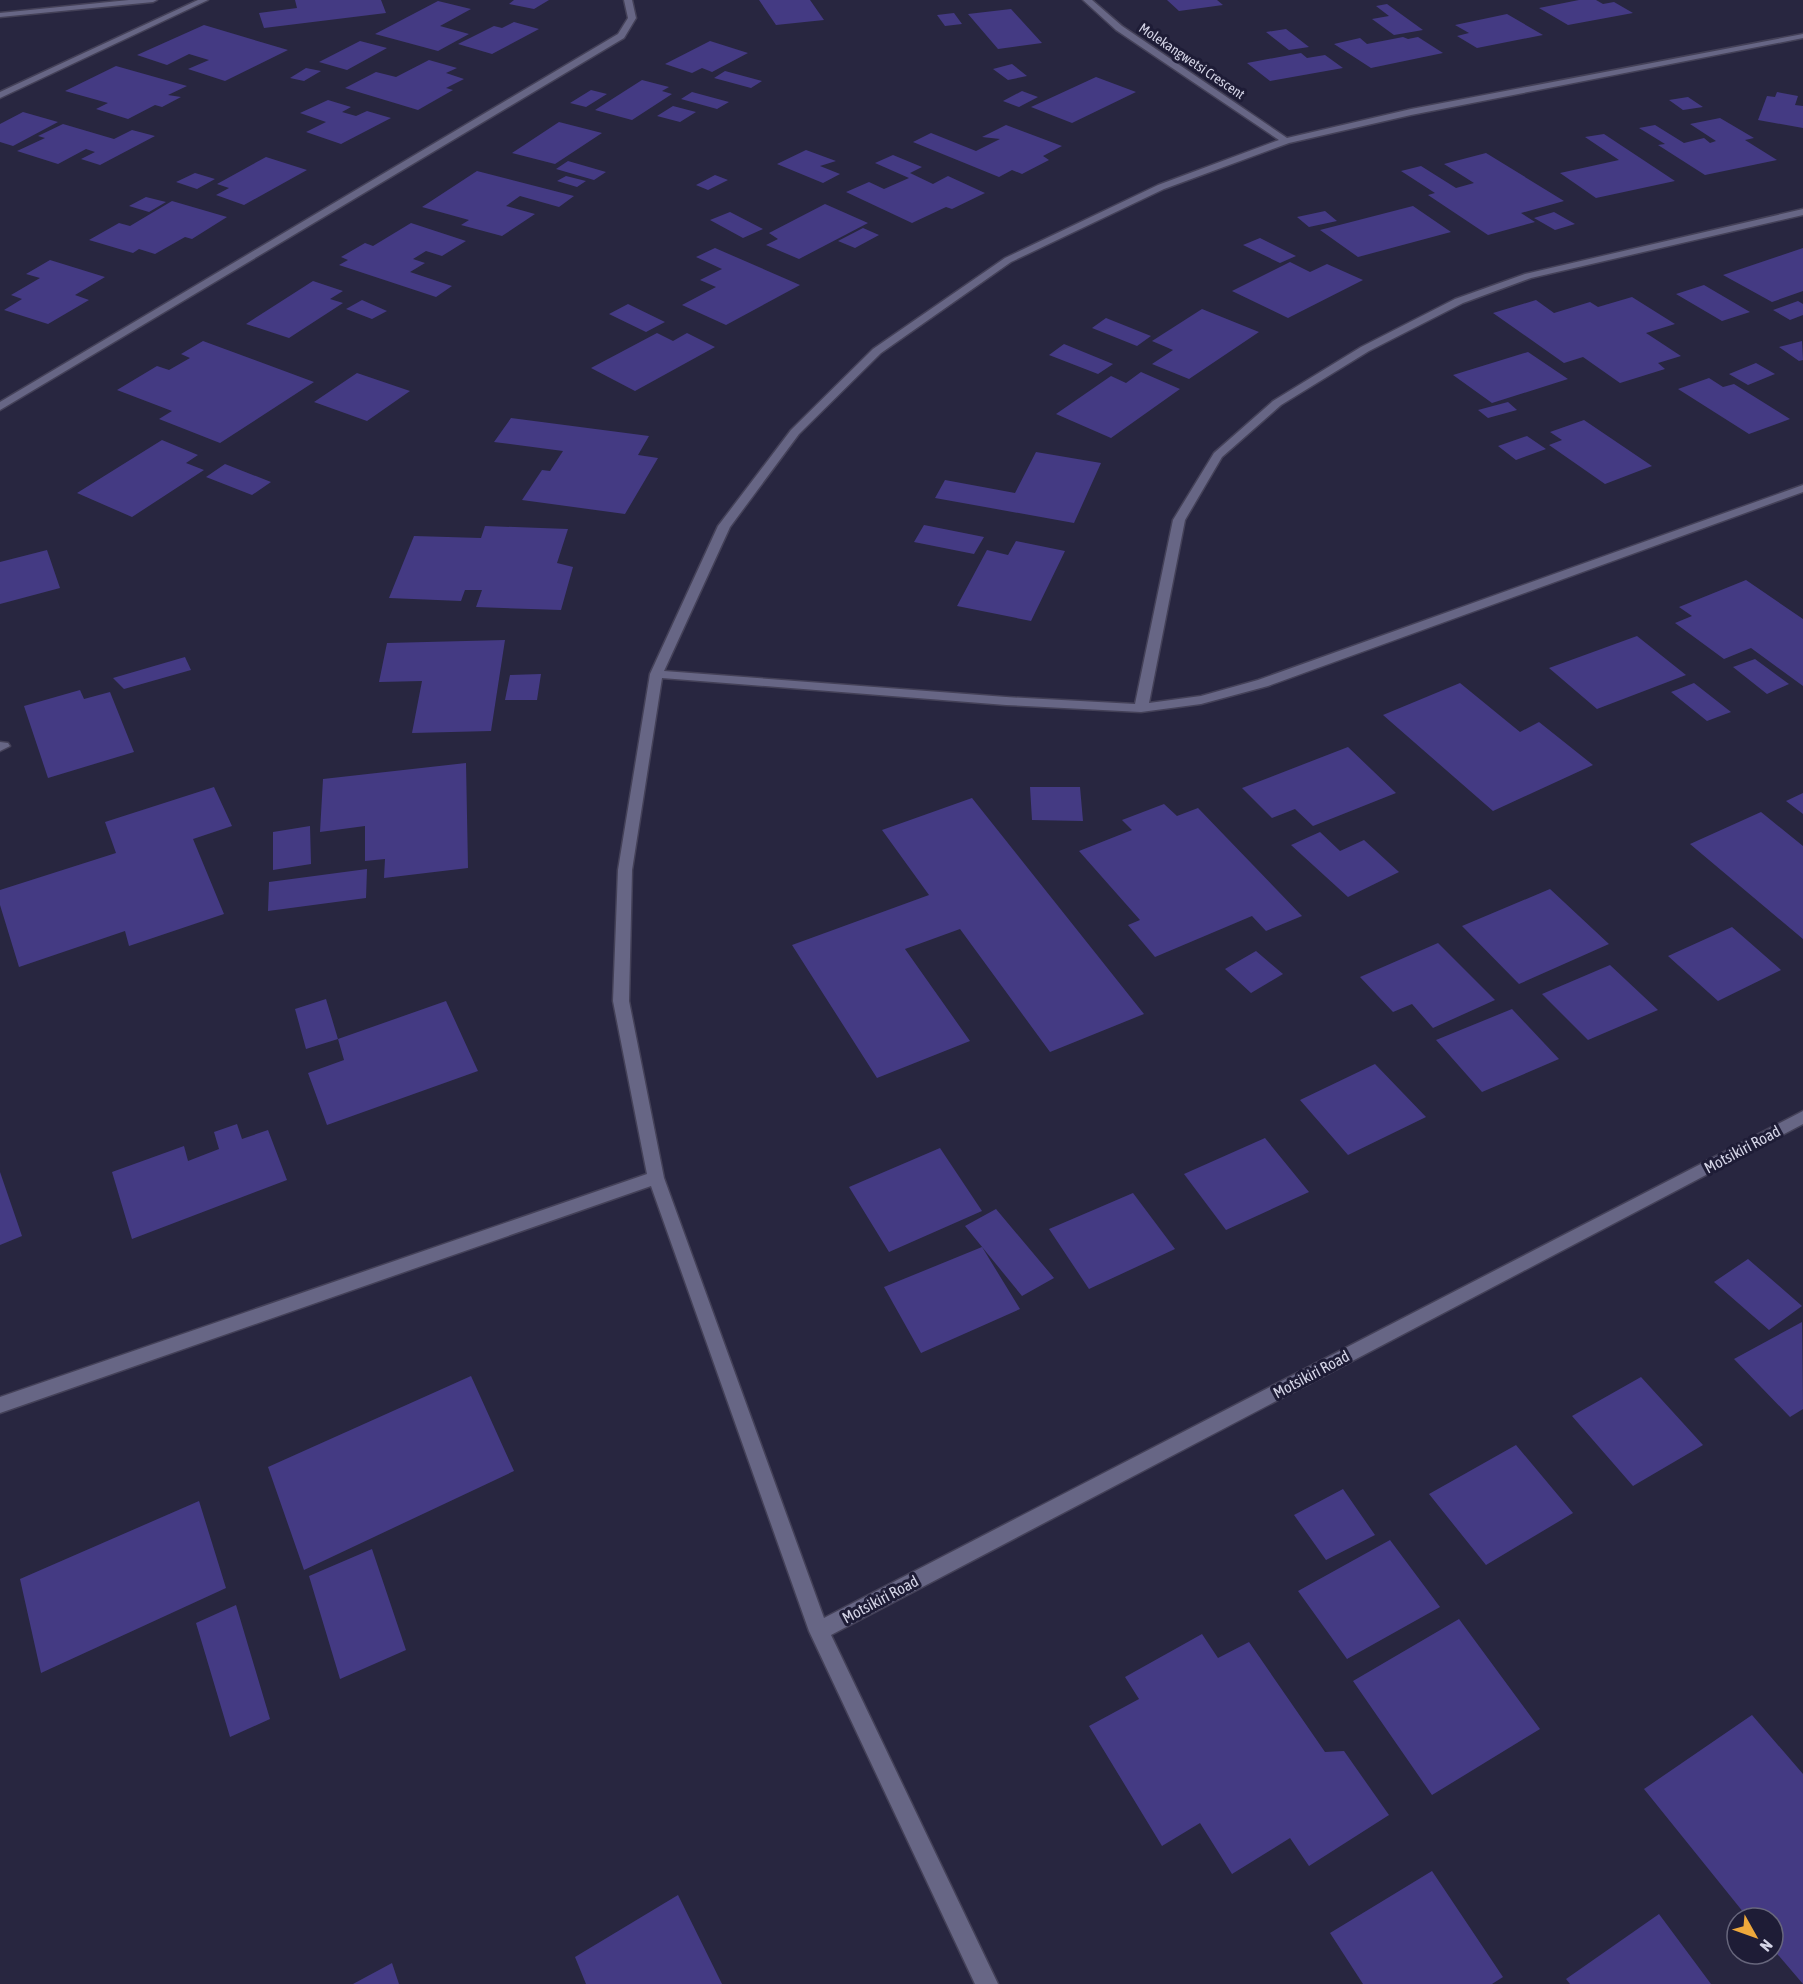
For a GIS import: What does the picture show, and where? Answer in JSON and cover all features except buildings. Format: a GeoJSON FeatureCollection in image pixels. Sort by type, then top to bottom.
{"type":"FeatureCollection","features":[{"type":"Feature","properties":{"kind":"street"},"geometry":{"type":"LineString","coordinates":[[0,15],[153,0]]}},
{"type":"Feature","properties":{"kind":"street"},"geometry":{"type":"LineString","coordinates":[[0,95],[204,0]]}},
{"type":"Feature","properties":{"kind":"street"},"geometry":{"type":"LineString","coordinates":[[0,407],[621,36],[632,18],[627,0]]}},
{"type":"Feature","properties":{"kind":"street","name":"Molekangwetsi Crescent"},"geometry":{"type":"LineString","coordinates":[[1087,0],[1119,28],[1286,141]]}},
{"type":"Feature","properties":{"kind":"street"},"geometry":{"type":"LineString","coordinates":[[987,1984],[819,1630],[656,1178],[621,1001],[625,870],[657,674],[724,526],[795,432],[878,351],[1008,260],[1161,187],[1286,141],[1412,112],[1803,36]]}},
{"type":"Feature","properties":{"kind":"street"},"geometry":{"type":"LineString","coordinates":[[1140,708],[1179,520],[1218,455],[1277,403],[1365,349],[1469,298],[1528,276],[1803,212]]}},
{"type":"Feature","properties":{"kind":"street"},"geometry":{"type":"LineString","coordinates":[[657,674],[1006,701],[1140,708],[1201,700],[1263,683],[1803,488]]}},
{"type":"Feature","properties":{"kind":"street","name":"Motsikiri Road"},"geometry":{"type":"LineString","coordinates":[[819,1630],[1803,1117]]}},
{"type":"Feature","properties":{"kind":"street"},"geometry":{"type":"LineString","coordinates":[[0,1405],[656,1178]]}}]}
